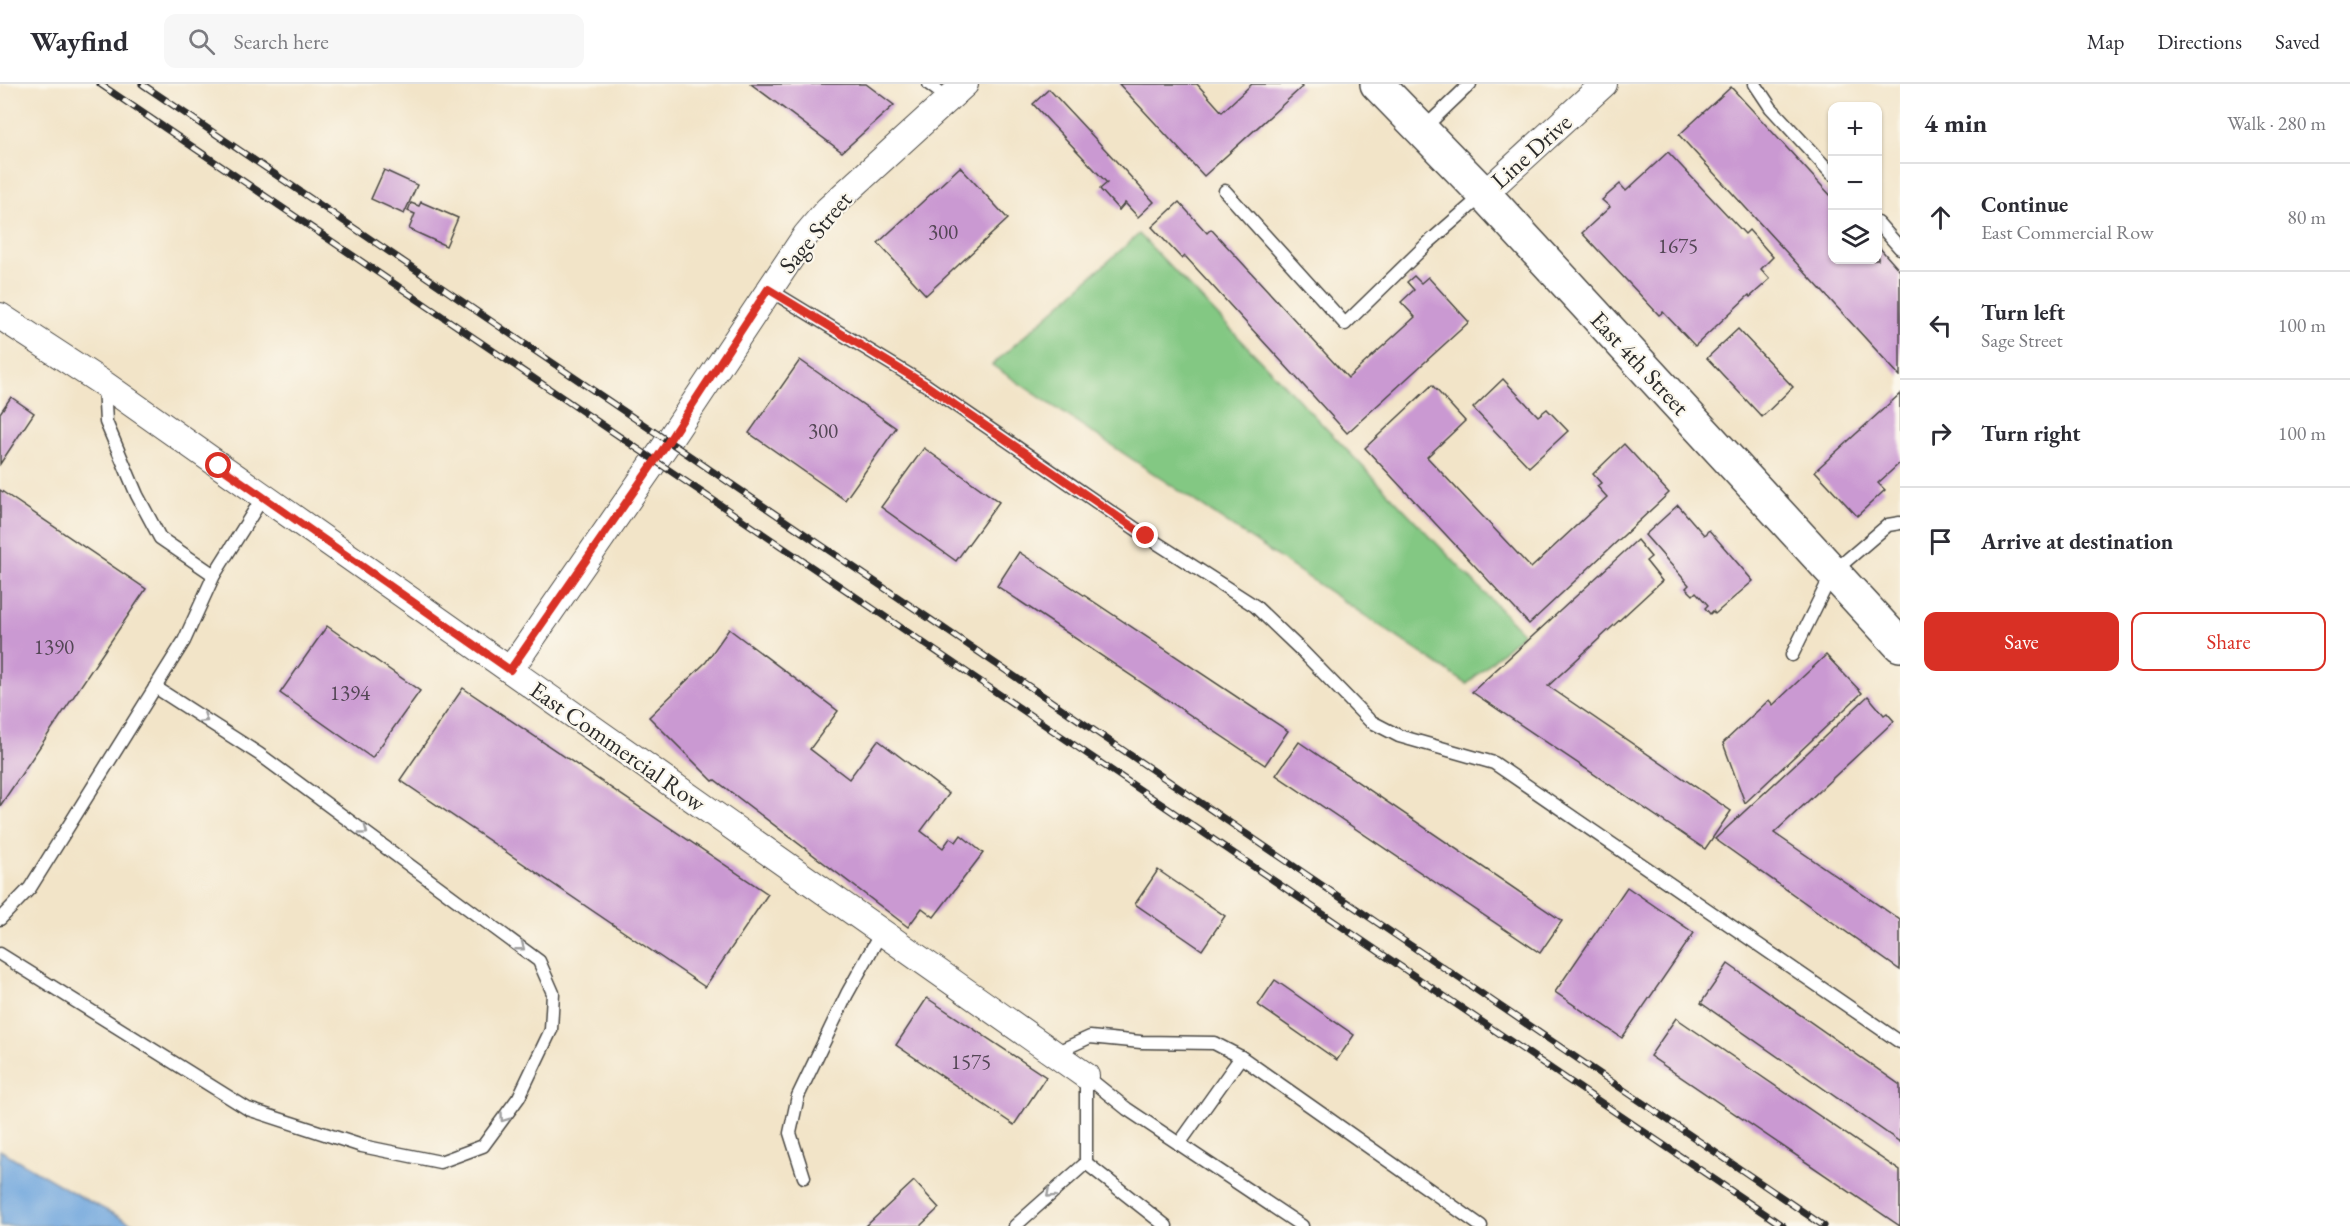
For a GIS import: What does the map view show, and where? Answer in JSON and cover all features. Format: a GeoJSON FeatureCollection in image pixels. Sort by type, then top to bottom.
{"type":"FeatureCollection","features":[{"type":"Feature","properties":{"kind":"main road","name":"East 4th Street"},"geometry":{"type":"LineString","coordinates":[[1377,84],[1484,194],[1900,644]]}},
{"type":"Feature","properties":{"kind":"street","name":"Line Drive"},"geometry":{"type":"LineString","coordinates":[[1484,194],[1604,84]]}},
{"type":"Feature","properties":{"kind":"street","name":"Sage Street"},"geometry":{"type":"LineString","coordinates":[[510,670],[668,442],[768,289],[828,209],[947,89]]}},
{"type":"Feature","properties":{"kind":"street","name":"East Commercial Row"},"geometry":{"type":"LineString","coordinates":[[0,316],[104,384],[1086,1076]]}},
{"type":"Feature","properties":{"kind":"lane"},"geometry":{"type":"LineString","coordinates":[[1422,130],[1470,84]]}},
{"type":"Feature","properties":{"kind":"lane"},"geometry":{"type":"LineString","coordinates":[[1755,84],[1771,108],[1828,169]]}},
{"type":"Feature","properties":{"kind":"lane"},"geometry":{"type":"LineString","coordinates":[[1225,191],[1345,324],[1428,243],[1484,194]]}},
{"type":"Feature","properties":{"kind":"lane"},"geometry":{"type":"LineString","coordinates":[[1882,228],[1900,248]]}},
{"type":"Feature","properties":{"kind":"lane"},"geometry":{"type":"LineString","coordinates":[[768,289],[926,385],[1146,536],[1255,606],[1370,721],[1399,736],[1494,763],[1900,1042]]}},
{"type":"Feature","properties":{"kind":"lane"},"geometry":{"type":"LineString","coordinates":[[104,384],[106,422],[137,495],[160,538],[214,575]]}},
{"type":"Feature","properties":{"kind":"lane"},"geometry":{"type":"LineString","coordinates":[[0,919],[30,888],[184,641],[214,575],[263,497]]}},
{"type":"Feature","properties":{"kind":"lane"},"geometry":{"type":"LineString","coordinates":[[1792,655],[1833,572],[1888,525],[1900,523]]}},
{"type":"Feature","properties":{"kind":"lane"},"geometry":{"type":"LineString","coordinates":[[0,954],[248,1109],[362,1146],[440,1162],[483,1146],[519,1097],[551,1030],[553,993],[539,961],[259,754],[155,687]]}},
{"type":"Feature","properties":{"kind":"lane"},"geometry":{"type":"LineString","coordinates":[[804,1177],[790,1133],[798,1096],[847,994],[882,931]]}},
{"type":"Feature","properties":{"kind":"lane"},"geometry":{"type":"LineString","coordinates":[[1055,1053],[1090,1037],[1141,1042],[1214,1043],[1241,1057],[1481,1226]]}},
{"type":"Feature","properties":{"kind":"lane"},"geometry":{"type":"LineString","coordinates":[[1179,1144],[1241,1057]]}},
{"type":"Feature","properties":{"kind":"lane"},"geometry":{"type":"LineString","coordinates":[[1086,1076],[1127,1109],[1302,1226]]}},
{"type":"Feature","properties":{"kind":"lane"},"geometry":{"type":"LineString","coordinates":[[1015,1226],[1086,1163],[1086,1076]]}},
{"type":"Feature","properties":{"kind":"lane"},"geometry":{"type":"LineString","coordinates":[[1086,1163],[1166,1226]]}},
{"type":"Feature","properties":{"kind":"green space"},"geometry":{"type":"Polygon","coordinates":[[[1139,234],[1523,633],[1467,684],[992,365],[1139,234]]]}},
{"type":"Feature","properties":{"kind":"water"},"geometry":{"type":"Polygon","coordinates":[[[0,1150],[79,1196],[137,1226],[0,1226],[0,1150]]]}},
{"type":"Feature","properties":{"kind":"building"},"geometry":{"type":"Polygon","coordinates":[[[751,84],[866,84],[894,105],[842,152],[751,84]]]}},
{"type":"Feature","properties":{"kind":"building"},"geometry":{"type":"Polygon","coordinates":[[[1119,84],[1197,84],[1222,112],[1252,84],[1299,84],[1302,87],[1204,176],[1119,84]]]}},
{"type":"Feature","properties":{"kind":"building"},"geometry":{"type":"Polygon","coordinates":[[[1731,87],[1828,193],[1828,264],[1882,264],[1882,251],[1900,271],[1900,376],[1679,135],[1731,87]]]}},
{"type":"Feature","properties":{"kind":"building"},"geometry":{"type":"Polygon","coordinates":[[[1049,89],[1154,202],[1138,217],[1125,203],[1119,210],[1100,189],[1107,183],[1033,104],[1049,89]]]}},
{"type":"Feature","properties":{"kind":"building"},"geometry":{"type":"Polygon","coordinates":[[[1668,152],[1745,234],[1749,230],[1773,257],[1761,269],[1770,279],[1750,297],[1749,295],[1695,346],[1663,312],[1659,315],[1582,233],[1610,207],[1602,200],[1620,184],[1626,191],[1668,152]]]}},
{"type":"Feature","properties":{"kind":"building"},"geometry":{"type":"Polygon","coordinates":[[[960,167],[1008,219],[926,295],[878,243],[960,167]]]}},
{"type":"Feature","properties":{"kind":"building"},"geometry":{"type":"Polygon","coordinates":[[[384,170],[417,185],[404,214],[371,199],[384,170]]]}},
{"type":"Feature","properties":{"kind":"building"},"geometry":{"type":"Polygon","coordinates":[[[421,202],[458,218],[446,246],[409,229],[415,214],[408,211],[411,203],[419,206],[421,202]]]}},
{"type":"Feature","properties":{"kind":"building"},"geometry":{"type":"Polygon","coordinates":[[[1179,202],[1207,233],[1211,229],[1348,378],[1415,317],[1401,302],[1414,290],[1407,282],[1414,276],[1421,283],[1428,277],[1469,322],[1347,433],[1185,256],[1182,259],[1152,227],[1179,202]]]}},
{"type":"Feature","properties":{"kind":"building"},"geometry":{"type":"Polygon","coordinates":[[[1738,329],[1793,387],[1762,417],[1707,358],[1738,329]]]}},
{"type":"Feature","properties":{"kind":"building"},"geometry":{"type":"Polygon","coordinates":[[[800,360],[896,428],[845,500],[749,433],[800,360]]]}},
{"type":"Feature","properties":{"kind":"building"},"geometry":{"type":"Polygon","coordinates":[[[1503,379],[1538,416],[1547,409],[1568,431],[1529,467],[1473,408],[1503,379]]]}},
{"type":"Feature","properties":{"kind":"building"},"geometry":{"type":"Polygon","coordinates":[[[1432,385],[1465,421],[1427,457],[1531,568],[1607,497],[1597,486],[1601,483],[1593,474],[1624,444],[1669,493],[1529,624],[1365,448],[1432,385]]]}},
{"type":"Feature","properties":{"kind":"building"},"geometry":{"type":"Polygon","coordinates":[[[1900,394],[1900,463],[1878,483],[1885,490],[1857,516],[1815,471],[1900,394]]]}},
{"type":"Feature","properties":{"kind":"building"},"geometry":{"type":"Polygon","coordinates":[[[11,397],[34,413],[0,464],[0,413],[11,397]]]}},
{"type":"Feature","properties":{"kind":"building"},"geometry":{"type":"Polygon","coordinates":[[[924,448],[999,502],[956,561],[881,507],[924,448]]]}},
{"type":"Feature","properties":{"kind":"building"},"geometry":{"type":"Polygon","coordinates":[[[0,490],[146,589],[0,806],[0,490]]]}},
{"type":"Feature","properties":{"kind":"building"},"geometry":{"type":"Polygon","coordinates":[[[1678,505],[1704,535],[1709,530],[1753,581],[1715,614],[1713,611],[1710,614],[1705,608],[1708,605],[1696,592],[1693,595],[1686,588],[1689,585],[1645,535],[1678,505]]]}},
{"type":"Feature","properties":{"kind":"building"},"geometry":{"type":"Polygon","coordinates":[[[1637,540],[1651,557],[1646,561],[1662,581],[1548,686],[1731,811],[1705,849],[1472,692],[1637,540]]]}},
{"type":"Feature","properties":{"kind":"building"},"geometry":{"type":"Polygon","coordinates":[[[1019,552],[1288,731],[1265,765],[997,586],[1019,552]]]}},
{"type":"Feature","properties":{"kind":"building"},"geometry":{"type":"Polygon","coordinates":[[[327,626],[420,691],[372,758],[280,693],[327,626]]]}},
{"type":"Feature","properties":{"kind":"building"},"geometry":{"type":"Polygon","coordinates":[[[729,629],[838,711],[810,749],[849,779],[878,740],[949,794],[921,831],[943,848],[950,838],[956,842],[961,835],[983,853],[934,917],[922,908],[908,927],[715,780],[713,781],[649,717],[706,662],[729,629]]]}},
{"type":"Feature","properties":{"kind":"building"},"geometry":{"type":"Polygon","coordinates":[[[1826,655],[1862,693],[1745,803],[1723,743],[1769,700],[1773,705],[1826,655]]]}},
{"type":"Feature","properties":{"kind":"building"},"geometry":{"type":"Polygon","coordinates":[[[463,688],[768,894],[705,987],[400,780],[463,688]]]}},
{"type":"Feature","properties":{"kind":"building"},"geometry":{"type":"Polygon","coordinates":[[[1868,696],[1884,715],[1887,713],[1894,721],[1774,833],[1900,920],[1900,970],[1715,839],[1868,696]]]}},
{"type":"Feature","properties":{"kind":"building"},"geometry":{"type":"Polygon","coordinates":[[[1299,742],[1562,921],[1540,953],[1276,775],[1299,742]]]}},
{"type":"Feature","properties":{"kind":"building"},"geometry":{"type":"Polygon","coordinates":[[[1158,870],[1225,916],[1202,950],[1135,904],[1158,870]]]}},
{"type":"Feature","properties":{"kind":"building"},"geometry":{"type":"Polygon","coordinates":[[[1627,887],[1694,933],[1622,1038],[1555,992],[1627,887]]]}},
{"type":"Feature","properties":{"kind":"building"},"geometry":{"type":"Polygon","coordinates":[[[1728,964],[1900,1085],[1900,1142],[1701,1003],[1728,964]]]}},
{"type":"Feature","properties":{"kind":"building"},"geometry":{"type":"Polygon","coordinates":[[[1275,980],[1354,1035],[1337,1060],[1258,1005],[1275,980]]]}},
{"type":"Feature","properties":{"kind":"building"},"geometry":{"type":"Polygon","coordinates":[[[927,998],[1046,1077],[1014,1125],[896,1045],[927,998]]]}},
{"type":"Feature","properties":{"kind":"building"},"geometry":{"type":"Polygon","coordinates":[[[1676,1018],[1900,1171],[1900,1226],[1650,1056],[1676,1018]]]}},
{"type":"Feature","properties":{"kind":"building"},"geometry":{"type":"Polygon","coordinates":[[[914,1181],[939,1208],[920,1226],[866,1226],[914,1181]]]}},
{"type":"Feature","properties":{"kind":"railway"},"geometry":{"type":"LineString","coordinates":[[100,84],[1783,1226]]}},
{"type":"Feature","properties":{"kind":"railway"},"geometry":{"type":"LineString","coordinates":[[142,84],[1824,1226]]}},
{"type":"Feature","properties":{"kind":"route"},"geometry":{"type":"LineString","coordinates":[[219,466],[510,670],[668,442],[768,289],[926,385],[1146,536]]}}]}
